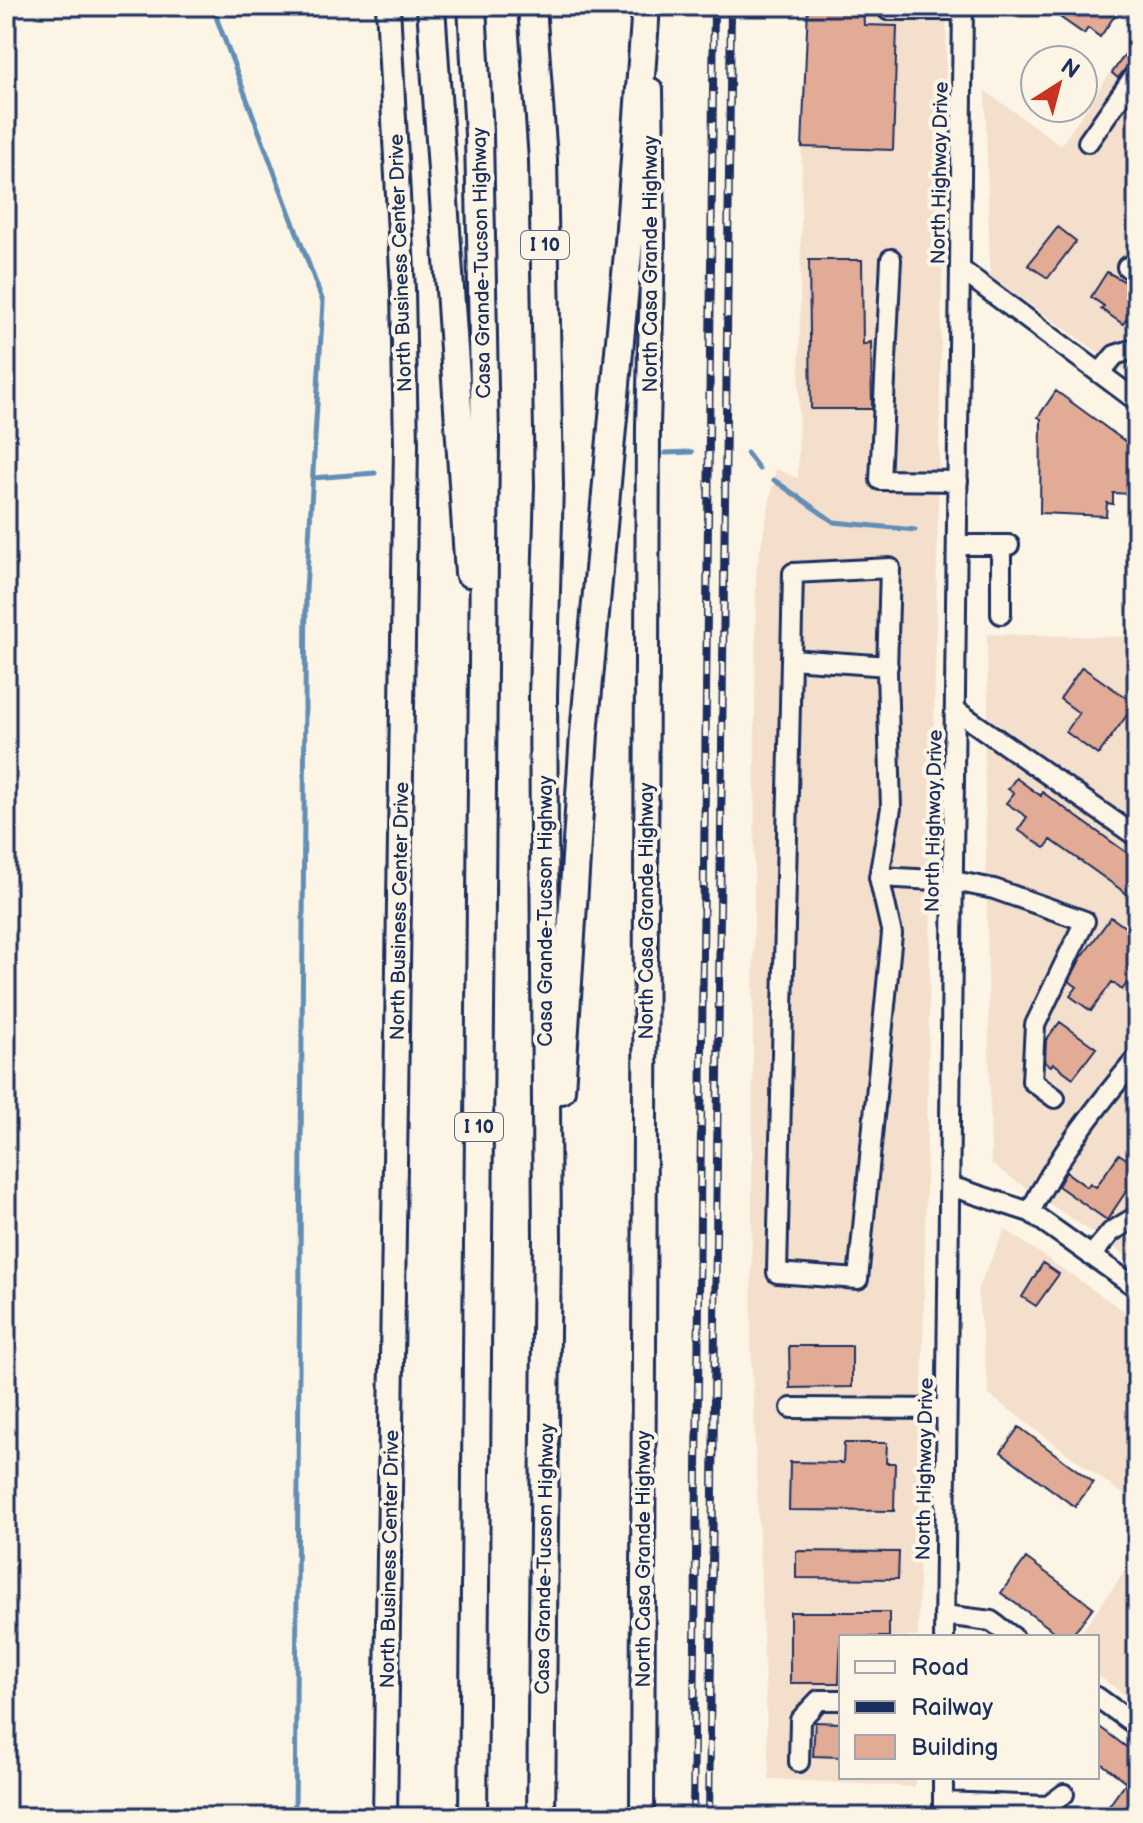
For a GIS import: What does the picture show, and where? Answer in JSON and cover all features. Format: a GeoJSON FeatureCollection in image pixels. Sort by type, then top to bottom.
{"type":"FeatureCollection","features":[{"type":"Feature","properties":{"kind":"highway"},"geometry":{"type":"LineString","coordinates":[[431,6],[482,767]]}},
{"type":"Feature","properties":{"kind":"highway","name":"Casa Grande-Tucson Highway"},"geometry":{"type":"LineString","coordinates":[[472,6],[479,135],[485,421],[473,1817]]}},
{"type":"Feature","properties":{"kind":"highway","name":"Casa Grande-Tucson Highway"},"geometry":{"type":"LineString","coordinates":[[532,6],[543,160],[549,485],[543,696],[547,1237],[541,1817]]}},
{"type":"Feature","properties":{"kind":"highway"},"geometry":{"type":"LineString","coordinates":[[547,1237],[564,1052],[584,734],[648,6]]}},
{"type":"Feature","properties":{"kind":"main road","name":"North Business Center Drive"},"geometry":{"type":"LineString","coordinates":[[385,1817],[406,445],[403,290],[388,6]]}},
{"type":"Feature","properties":{"kind":"main road","name":"North Casa Grande Highway"},"geometry":{"type":"LineString","coordinates":[[642,1817],[648,426],[653,242],[648,6]]}},
{"type":"Feature","properties":{"kind":"street"},"geometry":{"type":"LineString","coordinates":[[888,10],[963,8]]}},
{"type":"Feature","properties":{"kind":"street","name":"North Highway Drive"},"geometry":{"type":"LineString","coordinates":[[944,1635],[963,8]]}},
{"type":"Feature","properties":{"kind":"street"},"geometry":{"type":"LineString","coordinates":[[1088,142],[1137,72]]}},
{"type":"Feature","properties":{"kind":"street"},"geometry":{"type":"LineString","coordinates":[[891,259],[880,480],[958,481]]}},
{"type":"Feature","properties":{"kind":"street"},"geometry":{"type":"LineString","coordinates":[[960,269],[1137,401]]}},
{"type":"Feature","properties":{"kind":"street"},"geometry":{"type":"LineString","coordinates":[[1100,373],[1115,355],[1137,348]]}},
{"type":"Feature","properties":{"kind":"street"},"geometry":{"type":"LineString","coordinates":[[957,545],[1005,545],[1001,614]]}},
{"type":"Feature","properties":{"kind":"street"},"geometry":{"type":"LineString","coordinates":[[890,568],[888,666],[891,808],[879,877],[892,934],[858,1279],[777,1273],[793,573],[890,568]]}},
{"type":"Feature","properties":{"kind":"street"},"geometry":{"type":"LineString","coordinates":[[791,659],[888,666]]}},
{"type":"Feature","properties":{"kind":"street"},"geometry":{"type":"LineString","coordinates":[[957,711],[1134,827]]}},
{"type":"Feature","properties":{"kind":"street"},"geometry":{"type":"LineString","coordinates":[[879,877],[954,881],[994,889],[1085,921],[1035,1025],[1032,1081],[1055,1098]]}},
{"type":"Feature","properties":{"kind":"street"},"geometry":{"type":"LineString","coordinates":[[1030,1212],[1043,1186],[1096,1106],[1137,1058]]}},
{"type":"Feature","properties":{"kind":"street"},"geometry":{"type":"LineString","coordinates":[[950,1186],[1030,1212],[1137,1288]]}},
{"type":"Feature","properties":{"kind":"street"},"geometry":{"type":"LineString","coordinates":[[1091,1256],[1111,1232],[1137,1216]]}},
{"type":"Feature","properties":{"kind":"street"},"geometry":{"type":"LineString","coordinates":[[791,1408],[946,1409]]}},
{"type":"Feature","properties":{"kind":"street"},"geometry":{"type":"LineString","coordinates":[[944,1615],[991,1621],[1010,1635]]}},
{"type":"Feature","properties":{"kind":"street"},"geometry":{"type":"LineString","coordinates":[[1099,1698],[1137,1726]]}},
{"type":"Feature","properties":{"kind":"street"},"geometry":{"type":"LineString","coordinates":[[799,1762],[800,1720],[819,1700],[839,1700]]}},
{"type":"Feature","properties":{"kind":"street"},"geometry":{"type":"LineString","coordinates":[[943,1779],[943,1809],[1048,1806],[1064,1794]]}},
{"type":"Feature","properties":{"kind":"shaded area"},"geometry":{"type":"Polygon","coordinates":[[[808,6],[947,6],[918,1635],[839,1635],[839,1779],[915,1779],[915,1787],[769,1779],[751,1345],[756,571],[776,469],[798,478],[802,147],[808,6]]]}},
{"type":"Feature","properties":{"kind":"shaded area"},"geometry":{"type":"Polygon","coordinates":[[[1137,34],[1137,380],[990,276],[985,91],[1019,115],[1019,124],[1031,124],[1061,145],[1075,124],[1099,124],[1099,90],[1137,34]]]}},
{"type":"Feature","properties":{"kind":"shaded area"},"geometry":{"type":"Polygon","coordinates":[[[1137,620],[1137,823],[988,717],[987,634],[1124,637],[1137,620]]]}},
{"type":"Feature","properties":{"kind":"shaded area"},"geometry":{"type":"Polygon","coordinates":[[[984,741],[1137,853],[1137,1263],[991,1164],[984,741]]]}},
{"type":"Feature","properties":{"kind":"shaded area"},"geometry":{"type":"Polygon","coordinates":[[[1005,1229],[1137,1320],[1137,1505],[989,1395],[977,1290],[1005,1229]]]}},
{"type":"Feature","properties":{"kind":"shaded area"},"geometry":{"type":"Polygon","coordinates":[[[1137,1554],[1137,1703],[1099,1676],[1099,1635],[1079,1635],[1137,1554]]]}},
{"type":"Feature","properties":{"kind":"building"},"geometry":{"type":"Polygon","coordinates":[[[808,6],[863,6],[864,25],[897,26],[893,150],[802,147],[808,6]]]}},
{"type":"Feature","properties":{"kind":"building"},"geometry":{"type":"Polygon","coordinates":[[[1044,6],[1111,6],[1118,11],[1100,37],[1088,28],[1084,34],[1044,6]]]}},
{"type":"Feature","properties":{"kind":"building"},"geometry":{"type":"Polygon","coordinates":[[[1137,37],[1137,60],[1128,65],[1118,78],[1112,73],[1137,37]]]}},
{"type":"Feature","properties":{"kind":"building"},"geometry":{"type":"Polygon","coordinates":[[[1058,227],[1076,241],[1048,278],[1028,265],[1058,227]]]}},
{"type":"Feature","properties":{"kind":"building"},"geometry":{"type":"Polygon","coordinates":[[[809,260],[862,260],[863,345],[871,342],[872,409],[811,409],[809,260]]]}},
{"type":"Feature","properties":{"kind":"building"},"geometry":{"type":"Polygon","coordinates":[[[1107,272],[1137,288],[1137,304],[1123,324],[1101,309],[1104,306],[1091,297],[1107,272]]]}},
{"type":"Feature","properties":{"kind":"building"},"geometry":{"type":"Polygon","coordinates":[[[1056,391],[1137,450],[1137,475],[1131,484],[1131,494],[1113,493],[1113,504],[1107,503],[1106,516],[1040,513],[1041,419],[1038,417],[1056,391]]]}},
{"type":"Feature","properties":{"kind":"building"},"geometry":{"type":"Polygon","coordinates":[[[1082,667],[1135,704],[1098,755],[1066,732],[1079,713],[1060,699],[1082,667]]]}},
{"type":"Feature","properties":{"kind":"building"},"geometry":{"type":"Polygon","coordinates":[[[1016,778],[1041,796],[1042,792],[1137,860],[1137,901],[1051,840],[1045,848],[1018,830],[1027,817],[1006,803],[1014,793],[1008,789],[1016,778]]]}},
{"type":"Feature","properties":{"kind":"building"},"geometry":{"type":"Polygon","coordinates":[[[1111,917],[1137,936],[1137,969],[1122,990],[1112,982],[1091,1011],[1070,996],[1077,987],[1069,981],[1081,958],[1111,917]]]}},
{"type":"Feature","properties":{"kind":"building"},"geometry":{"type":"Polygon","coordinates":[[[1060,1022],[1096,1048],[1073,1078],[1053,1063],[1051,1066],[1045,1062],[1046,1040],[1060,1022]]]}},
{"type":"Feature","properties":{"kind":"building"},"geometry":{"type":"Polygon","coordinates":[[[1119,1154],[1137,1166],[1137,1175],[1107,1220],[1058,1186],[1066,1172],[1087,1187],[1090,1183],[1096,1187],[1119,1154]]]}},
{"type":"Feature","properties":{"kind":"building"},"geometry":{"type":"Polygon","coordinates":[[[1043,1263],[1059,1274],[1036,1306],[1022,1297],[1043,1263]]]}},
{"type":"Feature","properties":{"kind":"building"},"geometry":{"type":"Polygon","coordinates":[[[789,1346],[852,1346],[852,1387],[790,1388],[789,1346]]]}},
{"type":"Feature","properties":{"kind":"building"},"geometry":{"type":"Polygon","coordinates":[[[1019,1427],[1093,1482],[1075,1507],[1001,1452],[1019,1427]]]}},
{"type":"Feature","properties":{"kind":"building"},"geometry":{"type":"Polygon","coordinates":[[[844,1443],[887,1443],[886,1463],[895,1463],[894,1511],[789,1510],[790,1462],[843,1463],[844,1443]]]}},
{"type":"Feature","properties":{"kind":"building"},"geometry":{"type":"Polygon","coordinates":[[[796,1551],[899,1552],[898,1579],[796,1578],[796,1551]]]}},
{"type":"Feature","properties":{"kind":"building"},"geometry":{"type":"Polygon","coordinates":[[[1026,1558],[1093,1607],[1072,1635],[1059,1635],[1001,1593],[1026,1558]]]}},
{"type":"Feature","properties":{"kind":"building"},"geometry":{"type":"Polygon","coordinates":[[[790,1612],[889,1612],[889,1635],[839,1635],[839,1683],[790,1683],[790,1612]]]}},
{"type":"Feature","properties":{"kind":"building"},"geometry":{"type":"Polygon","coordinates":[[[815,1722],[839,1723],[839,1757],[813,1756],[815,1722]]]}},
{"type":"Feature","properties":{"kind":"building"},"geometry":{"type":"Polygon","coordinates":[[[1099,1726],[1137,1755],[1137,1817],[1101,1817],[1126,1782],[1099,1762],[1099,1726]]]}},
{"type":"Feature","properties":{"kind":"waterway"},"geometry":{"type":"LineString","coordinates":[[212,6],[323,302],[306,591],[295,1817]]}},
{"type":"Feature","properties":{"kind":"waterway"},"geometry":{"type":"LineString","coordinates":[[665,453],[692,452]]}},
{"type":"Feature","properties":{"kind":"waterway"},"geometry":{"type":"LineString","coordinates":[[747,453],[759,469]]}},
{"type":"Feature","properties":{"kind":"waterway"},"geometry":{"type":"LineString","coordinates":[[313,478],[375,473]]}},
{"type":"Feature","properties":{"kind":"waterway"},"geometry":{"type":"LineString","coordinates":[[774,480],[834,522],[915,530]]}},
{"type":"Feature","properties":{"kind":"railway"},"geometry":{"type":"LineString","coordinates":[[693,1817],[714,6]]}},
{"type":"Feature","properties":{"kind":"railway"},"geometry":{"type":"LineString","coordinates":[[709,1817],[731,6]]}}]}
